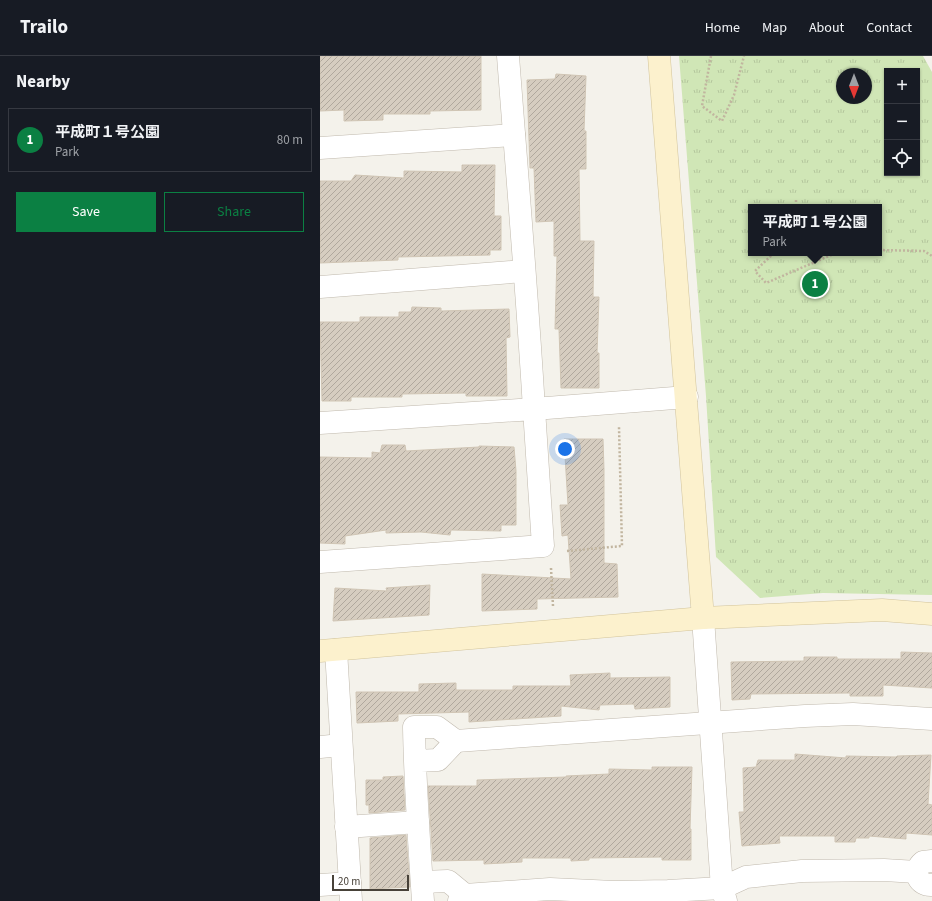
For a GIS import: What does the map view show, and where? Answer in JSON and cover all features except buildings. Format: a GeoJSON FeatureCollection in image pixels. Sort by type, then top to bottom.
{"type":"FeatureCollection","features":[{"type":"Feature","properties":{"kind":"street"},"geometry":{"type":"LineString","coordinates":[[320,562],[545,550],[534,409],[528,296],[524,271],[508,56]]}},
{"type":"Feature","properties":{"kind":"street"},"geometry":{"type":"LineString","coordinates":[[659,56],[687,397],[704,618],[710,724],[724,895]]}},
{"type":"Feature","properties":{"kind":"street"},"geometry":{"type":"LineString","coordinates":[[320,148],[514,135]]}},
{"type":"Feature","properties":{"kind":"street"},"geometry":{"type":"LineString","coordinates":[[320,288],[524,271]]}},
{"type":"Feature","properties":{"kind":"street"},"geometry":{"type":"LineString","coordinates":[[320,423],[687,397]]}},
{"type":"Feature","properties":{"kind":"street"},"geometry":{"type":"LineString","coordinates":[[320,885],[350,892],[346,827],[330,746],[328,650],[704,618],[882,610],[932,614]]}},
{"type":"Feature","properties":{"kind":"street"},"geometry":{"type":"LineString","coordinates":[[415,761],[438,760],[456,742],[805,716],[853,714],[932,719]]}},
{"type":"Feature","properties":{"kind":"street"},"geometry":{"type":"LineString","coordinates":[[456,742],[437,727],[414,727],[423,892],[448,881],[462,898],[550,889],[614,892],[668,891],[724,895],[746,877],[802,871],[884,870],[927,873]]}},
{"type":"Feature","properties":{"kind":"street"},"geometry":{"type":"LineString","coordinates":[[346,827],[418,822]]}},
{"type":"Feature","properties":{"kind":"path"},"geometry":{"type":"LineString","coordinates":[[711,56],[702,106],[722,121],[734,95],[744,56]]}},
{"type":"Feature","properties":{"kind":"path"},"geometry":{"type":"LineString","coordinates":[[882,250],[924,251],[932,256]]}},
{"type":"Feature","properties":{"kind":"path"},"geometry":{"type":"LineString","coordinates":[[771,256],[755,271],[766,283],[829,256]]}},
{"type":"Feature","properties":{"kind":"path"},"geometry":{"type":"LineString","coordinates":[[553,606],[551,563],[545,550],[622,546],[618,402]]}},
{"type":"Feature","properties":{"kind":"green space"},"geometry":{"type":"Polygon","coordinates":[[[679,56],[923,56],[932,72],[932,595],[823,593],[760,598],[716,557],[706,396],[679,56]]]}},
{"type":"Feature","properties":{"kind":"place","name":"平成町１号公園"},"geometry":{"type":"Point","coordinates":[815,284]}}]}
